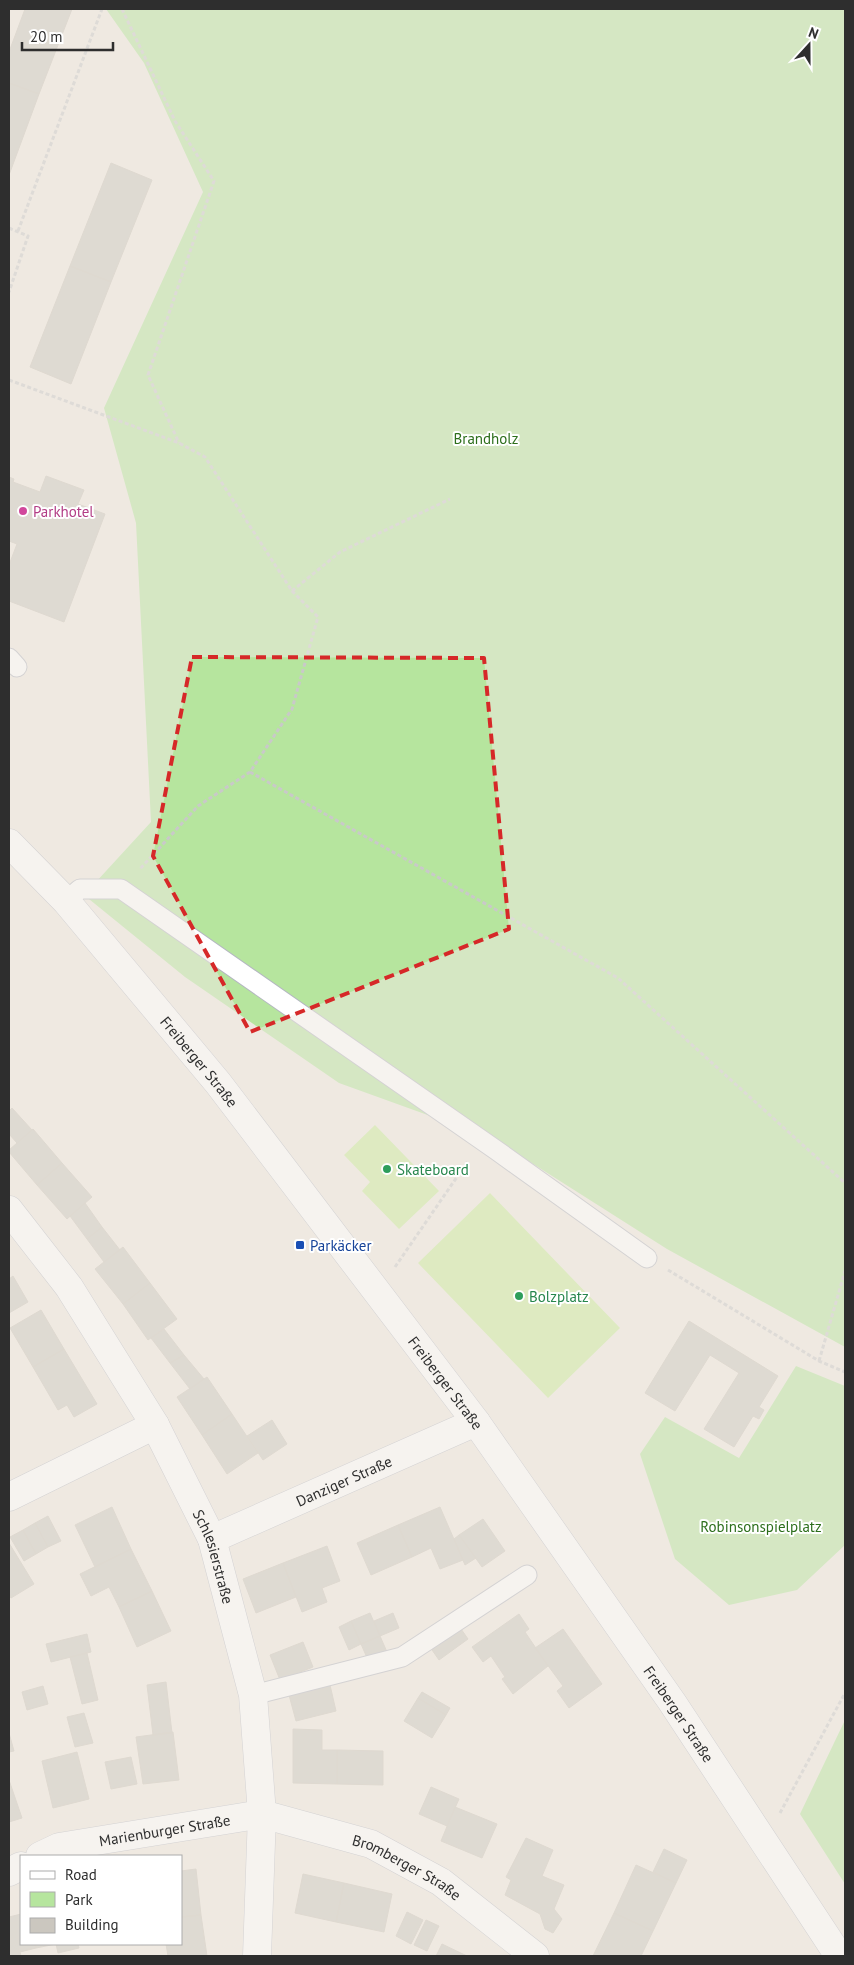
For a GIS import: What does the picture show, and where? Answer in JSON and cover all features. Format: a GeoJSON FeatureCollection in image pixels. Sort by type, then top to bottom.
{"type":"FeatureCollection","features":[{"type":"Feature","properties":{"kind":"street","name":"Freiberger Straße"},"geometry":{"type":"LineString","coordinates":[[9,843],[66,901],[218,1083],[476,1422],[672,1702],[839,1956]]}},
{"type":"Feature","properties":{"kind":"street","name":"Schlesierstraße"},"geometry":{"type":"LineString","coordinates":[[9,1210],[69,1287],[155,1425],[212,1539],[254,1695],[262,1814],[257,1956]]}},
{"type":"Feature","properties":{"kind":"street","name":"Danziger Straße"},"geometry":{"type":"LineString","coordinates":[[212,1539],[476,1422]]}},
{"type":"Feature","properties":{"kind":"street"},"geometry":{"type":"LineString","coordinates":[[9,1498],[155,1425]]}},
{"type":"Feature","properties":{"kind":"street","name":"Marienburger Straße"},"geometry":{"type":"LineString","coordinates":[[42,1855],[59,1846],[262,1814]]}},
{"type":"Feature","properties":{"kind":"street","name":"Bromberger Straße"},"geometry":{"type":"LineString","coordinates":[[262,1814],[371,1844],[442,1882],[535,1956]]}},
{"type":"Feature","properties":{"kind":"lane"},"geometry":{"type":"LineString","coordinates":[[66,901],[80,888],[121,889],[482,1140],[647,1258]]}},
{"type":"Feature","properties":{"kind":"lane"},"geometry":{"type":"LineString","coordinates":[[254,1695],[402,1657],[527,1575]]}},
{"type":"Feature","properties":{"kind":"path"},"geometry":{"type":"LineString","coordinates":[[18,231],[102,9]]}},
{"type":"Feature","properties":{"kind":"path"},"geometry":{"type":"LineString","coordinates":[[122,9],[175,121],[214,181],[148,376],[180,443]]}},
{"type":"Feature","properties":{"kind":"path"},"geometry":{"type":"LineString","coordinates":[[9,228],[28,236],[9,292]]}},
{"type":"Feature","properties":{"kind":"path"},"geometry":{"type":"LineString","coordinates":[[9,380],[180,443],[205,457],[292,591],[318,617],[292,709],[250,772],[198,806],[121,889]]}},
{"type":"Feature","properties":{"kind":"path"},"geometry":{"type":"LineString","coordinates":[[292,591],[340,552],[450,499]]}},
{"type":"Feature","properties":{"kind":"path"},"geometry":{"type":"LineString","coordinates":[[250,772],[618,978],[845,1183]]}},
{"type":"Feature","properties":{"kind":"path"},"geometry":{"type":"LineString","coordinates":[[392,1270],[482,1140]]}},
{"type":"Feature","properties":{"kind":"path"},"geometry":{"type":"LineString","coordinates":[[647,1258],[819,1362],[845,1372]]}},
{"type":"Feature","properties":{"kind":"path"},"geometry":{"type":"LineString","coordinates":[[819,1362],[845,1271]]}},
{"type":"Feature","properties":{"kind":"path"},"geometry":{"type":"LineString","coordinates":[[764,1844],[845,1693]]}},
{"type":"Feature","properties":{"kind":"highlighted area"},"geometry":{"type":"Polygon","coordinates":[[[192,657],[484,658],[509,929],[250,1032],[153,856],[192,657]]]}},
{"type":"Feature","properties":{"kind":"green space","name":"Brandholz"},"geometry":{"type":"Polygon","coordinates":[[[106,9],[845,9],[845,1347],[667,1249],[494,1139],[339,1083],[185,977],[84,895],[151,822],[136,523],[104,408],[203,192],[144,63],[106,9]]]}},
{"type":"Feature","properties":{"kind":"green space","name":"Skateboard"},"geometry":{"type":"Polygon","coordinates":[[[375,1125],[439,1191],[399,1229],[362,1191],[370,1182],[344,1155],[375,1125]]]}},
{"type":"Feature","properties":{"kind":"green space","name":"Bolzplatz"},"geometry":{"type":"Polygon","coordinates":[[[490,1193],[620,1328],[548,1398],[418,1263],[490,1193]]]}},
{"type":"Feature","properties":{"kind":"green space","name":"Robinsonspielplatz"},"geometry":{"type":"Polygon","coordinates":[[[796,1366],[845,1386],[845,1545],[797,1590],[729,1605],[675,1559],[640,1454],[665,1417],[739,1458],[796,1366]]]}},
{"type":"Feature","properties":{"kind":"green space"},"geometry":{"type":"Polygon","coordinates":[[[845,1720],[845,1884],[800,1814],[845,1720]]]}},
{"type":"Feature","properties":{"kind":"building"},"geometry":{"type":"Polygon","coordinates":[[[25,9],[72,9],[39,94],[9,83],[9,52],[25,9]]]}},
{"type":"Feature","properties":{"kind":"building"},"geometry":{"type":"Polygon","coordinates":[[[9,83],[39,94],[9,175],[9,83]]]}},
{"type":"Feature","properties":{"kind":"building"},"geometry":{"type":"Polygon","coordinates":[[[111,163],[152,180],[111,282],[70,266],[111,163]]]}},
{"type":"Feature","properties":{"kind":"building"},"geometry":{"type":"Polygon","coordinates":[[[70,266],[111,282],[71,384],[30,367],[70,266]]]}},
{"type":"Feature","properties":{"kind":"building"},"geometry":{"type":"Polygon","coordinates":[[[46,476],[84,490],[78,504],[105,514],[64,622],[9,601],[9,565],[17,544],[9,541],[9,477],[14,479],[13,482],[40,492],[46,476]]]}},
{"type":"Feature","properties":{"kind":"building"},"geometry":{"type":"Polygon","coordinates":[[[12,1108],[32,1130],[17,1143],[9,1134],[9,1111],[12,1108]]]}},
{"type":"Feature","properties":{"kind":"building"},"geometry":{"type":"Polygon","coordinates":[[[33,1129],[62,1163],[37,1185],[9,1152],[33,1129]]]}},
{"type":"Feature","properties":{"kind":"building"},"geometry":{"type":"Polygon","coordinates":[[[62,1163],[92,1197],[67,1219],[37,1185],[62,1163]]]}},
{"type":"Feature","properties":{"kind":"building"},"geometry":{"type":"Polygon","coordinates":[[[85,1203],[102,1227],[87,1239],[70,1216],[85,1203]]]}},
{"type":"Feature","properties":{"kind":"building"},"geometry":{"type":"Polygon","coordinates":[[[102,1227],[120,1250],[104,1262],[87,1239],[102,1227]]]}},
{"type":"Feature","properties":{"kind":"building"},"geometry":{"type":"Polygon","coordinates":[[[123,1247],[150,1283],[123,1304],[95,1269],[123,1247]]]}},
{"type":"Feature","properties":{"kind":"building"},"geometry":{"type":"Polygon","coordinates":[[[13,1276],[28,1302],[9,1313],[9,1279],[13,1276]]]}},
{"type":"Feature","properties":{"kind":"building"},"geometry":{"type":"Polygon","coordinates":[[[150,1283],[177,1319],[148,1340],[123,1304],[150,1283]]]}},
{"type":"Feature","properties":{"kind":"building"},"geometry":{"type":"Polygon","coordinates":[[[41,1310],[64,1349],[33,1367],[10,1328],[41,1310]]]}},
{"type":"Feature","properties":{"kind":"building"},"geometry":{"type":"Polygon","coordinates":[[[689,1321],[778,1376],[759,1407],[764,1410],[759,1419],[753,1416],[734,1447],[704,1429],[739,1373],[710,1355],[675,1411],[645,1393],[689,1321]]]}},
{"type":"Feature","properties":{"kind":"building"},"geometry":{"type":"Polygon","coordinates":[[[164,1329],[184,1355],[170,1363],[151,1338],[164,1329]]]}},
{"type":"Feature","properties":{"kind":"building"},"geometry":{"type":"Polygon","coordinates":[[[64,1349],[97,1404],[74,1417],[67,1405],[58,1410],[33,1367],[64,1349]]]}},
{"type":"Feature","properties":{"kind":"building"},"geometry":{"type":"Polygon","coordinates":[[[184,1355],[204,1379],[190,1389],[170,1363],[184,1355]]]}},
{"type":"Feature","properties":{"kind":"building"},"geometry":{"type":"Polygon","coordinates":[[[207,1377],[232,1414],[202,1435],[177,1397],[207,1377]]]}},
{"type":"Feature","properties":{"kind":"building"},"geometry":{"type":"Polygon","coordinates":[[[232,1414],[258,1453],[227,1474],[202,1435],[232,1414]]]}},
{"type":"Feature","properties":{"kind":"building"},"geometry":{"type":"Polygon","coordinates":[[[272,1420],[287,1444],[263,1460],[247,1436],[272,1420]]]}},
{"type":"Feature","properties":{"kind":"building"},"geometry":{"type":"Polygon","coordinates":[[[112,1507],[131,1549],[95,1567],[75,1525],[112,1507]]]}},
{"type":"Feature","properties":{"kind":"building"},"geometry":{"type":"Polygon","coordinates":[[[440,1507],[463,1560],[440,1569],[431,1548],[412,1557],[398,1525],[440,1507]]]}},
{"type":"Feature","properties":{"kind":"building"},"geometry":{"type":"Polygon","coordinates":[[[48,1516],[61,1541],[48,1547],[35,1523],[48,1516]]]}},
{"type":"Feature","properties":{"kind":"building"},"geometry":{"type":"Polygon","coordinates":[[[483,1519],[505,1551],[482,1567],[459,1535],[483,1519]]]}},
{"type":"Feature","properties":{"kind":"building"},"geometry":{"type":"Polygon","coordinates":[[[35,1523],[48,1547],[36,1554],[23,1530],[35,1523]]]}},
{"type":"Feature","properties":{"kind":"building"},"geometry":{"type":"Polygon","coordinates":[[[398,1525],[412,1557],[371,1575],[357,1543],[398,1525]]]}},
{"type":"Feature","properties":{"kind":"building"},"geometry":{"type":"Polygon","coordinates":[[[23,1530],[36,1554],[24,1561],[10,1537],[23,1530]]]}},
{"type":"Feature","properties":{"kind":"building"},"geometry":{"type":"Polygon","coordinates":[[[459,1535],[476,1558],[465,1565],[454,1539],[459,1535]]]}},
{"type":"Feature","properties":{"kind":"building"},"geometry":{"type":"Polygon","coordinates":[[[9,1543],[34,1584],[11,1598],[9,1595],[9,1543]]]}},
{"type":"Feature","properties":{"kind":"building"},"geometry":{"type":"Polygon","coordinates":[[[327,1546],[340,1581],[322,1588],[327,1602],[302,1612],[283,1563],[327,1546]]]}},
{"type":"Feature","properties":{"kind":"building"},"geometry":{"type":"Polygon","coordinates":[[[131,1549],[152,1591],[119,1607],[109,1587],[91,1596],[80,1574],[131,1549]]]}},
{"type":"Feature","properties":{"kind":"building"},"geometry":{"type":"Polygon","coordinates":[[[283,1563],[296,1597],[256,1613],[243,1579],[283,1563]]]}},
{"type":"Feature","properties":{"kind":"building"},"geometry":{"type":"Polygon","coordinates":[[[152,1591],[171,1631],[137,1647],[119,1607],[152,1591]]]}},
{"type":"Feature","properties":{"kind":"building"},"geometry":{"type":"Polygon","coordinates":[[[370,1613],[380,1636],[361,1644],[351,1621],[370,1613]]]}},
{"type":"Feature","properties":{"kind":"building"},"geometry":{"type":"Polygon","coordinates":[[[393,1613],[399,1628],[380,1636],[374,1621],[393,1613]]]}},
{"type":"Feature","properties":{"kind":"building"},"geometry":{"type":"Polygon","coordinates":[[[519,1614],[529,1629],[525,1632],[548,1666],[513,1694],[502,1679],[505,1677],[491,1656],[483,1662],[472,1647],[519,1614]]]}},
{"type":"Feature","properties":{"kind":"building"},"geometry":{"type":"Polygon","coordinates":[[[351,1621],[361,1644],[349,1650],[339,1627],[351,1621]]]}},
{"type":"Feature","properties":{"kind":"building"},"geometry":{"type":"Polygon","coordinates":[[[459,1626],[468,1639],[439,1660],[430,1647],[459,1626]]]}},
{"type":"Feature","properties":{"kind":"building"},"geometry":{"type":"Polygon","coordinates":[[[563,1629],[602,1684],[569,1708],[557,1691],[563,1686],[535,1648],[563,1629]]]}},
{"type":"Feature","properties":{"kind":"building"},"geometry":{"type":"Polygon","coordinates":[[[87,1634],[91,1652],[51,1662],[46,1644],[87,1634]]]}},
{"type":"Feature","properties":{"kind":"building"},"geometry":{"type":"Polygon","coordinates":[[[380,1636],[387,1652],[368,1660],[361,1644],[380,1636]]]}},
{"type":"Feature","properties":{"kind":"building"},"geometry":{"type":"Polygon","coordinates":[[[303,1642],[313,1667],[280,1680],[270,1655],[303,1642]]]}},
{"type":"Feature","properties":{"kind":"building"},"geometry":{"type":"Polygon","coordinates":[[[87,1653],[98,1700],[82,1704],[70,1657],[87,1653]]]}},
{"type":"Feature","properties":{"kind":"building"},"geometry":{"type":"Polygon","coordinates":[[[166,1682],[172,1733],[153,1735],[147,1685],[166,1682]]]}},
{"type":"Feature","properties":{"kind":"building"},"geometry":{"type":"Polygon","coordinates":[[[330,1685],[336,1711],[296,1721],[289,1695],[330,1685]]]}},
{"type":"Feature","properties":{"kind":"building"},"geometry":{"type":"Polygon","coordinates":[[[43,1686],[48,1704],[27,1710],[22,1692],[43,1686]]]}},
{"type":"Feature","properties":{"kind":"building"},"geometry":{"type":"Polygon","coordinates":[[[422,1692],[450,1708],[446,1715],[418,1698],[422,1692]]]}},
{"type":"Feature","properties":{"kind":"building"},"geometry":{"type":"Polygon","coordinates":[[[418,1698],[446,1715],[432,1738],[404,1721],[418,1698]]]}},
{"type":"Feature","properties":{"kind":"building"},"geometry":{"type":"Polygon","coordinates":[[[84,1713],[93,1743],[75,1747],[67,1717],[84,1713]]]}},
{"type":"Feature","properties":{"kind":"building"},"geometry":{"type":"Polygon","coordinates":[[[293,1729],[322,1730],[322,1750],[337,1750],[337,1784],[293,1783],[293,1729]]]}},
{"type":"Feature","properties":{"kind":"building"},"geometry":{"type":"Polygon","coordinates":[[[173,1732],[179,1780],[143,1784],[136,1737],[173,1732]]]}},
{"type":"Feature","properties":{"kind":"building"},"geometry":{"type":"Polygon","coordinates":[[[9,1733],[14,1751],[9,1752],[9,1733]]]}},
{"type":"Feature","properties":{"kind":"building"},"geometry":{"type":"Polygon","coordinates":[[[337,1750],[383,1751],[383,1785],[337,1784],[337,1750]]]}},
{"type":"Feature","properties":{"kind":"building"},"geometry":{"type":"Polygon","coordinates":[[[77,1752],[89,1799],[53,1808],[42,1761],[77,1752]]]}},
{"type":"Feature","properties":{"kind":"building"},"geometry":{"type":"Polygon","coordinates":[[[131,1757],[137,1784],[111,1789],[105,1762],[131,1757]]]}},
{"type":"Feature","properties":{"kind":"building"},"geometry":{"type":"Polygon","coordinates":[[[9,1780],[22,1818],[9,1822],[9,1780]]]}},
{"type":"Feature","properties":{"kind":"building"},"geometry":{"type":"Polygon","coordinates":[[[431,1787],[459,1799],[447,1826],[419,1814],[431,1787]]]}},
{"type":"Feature","properties":{"kind":"building"},"geometry":{"type":"Polygon","coordinates":[[[455,1807],[497,1824],[482,1858],[441,1841],[455,1807]]]}},
{"type":"Feature","properties":{"kind":"building"},"geometry":{"type":"Polygon","coordinates":[[[526,1838],[553,1850],[542,1876],[564,1885],[554,1909],[562,1919],[553,1933],[545,1929],[540,1914],[505,1895],[511,1880],[506,1877],[526,1838]]]}},
{"type":"Feature","properties":{"kind":"building"},"geometry":{"type":"Polygon","coordinates":[[[664,1849],[687,1860],[676,1883],[653,1872],[664,1849]]]}},
{"type":"Feature","properties":{"kind":"building"},"geometry":{"type":"Polygon","coordinates":[[[636,1865],[676,1883],[653,1931],[614,1913],[636,1865]]]}},
{"type":"Feature","properties":{"kind":"building"},"geometry":{"type":"Polygon","coordinates":[[[196,1869],[201,1915],[182,1917],[182,1871],[196,1869]]]}},
{"type":"Feature","properties":{"kind":"building"},"geometry":{"type":"Polygon","coordinates":[[[303,1874],[344,1883],[336,1922],[295,1913],[303,1874]]]}},
{"type":"Feature","properties":{"kind":"building"},"geometry":{"type":"Polygon","coordinates":[[[344,1883],[392,1894],[384,1932],[336,1922],[344,1883]]]}},
{"type":"Feature","properties":{"kind":"building"},"geometry":{"type":"Polygon","coordinates":[[[407,1912],[423,1920],[411,1944],[396,1936],[407,1912]]]}},
{"type":"Feature","properties":{"kind":"building"},"geometry":{"type":"Polygon","coordinates":[[[614,1913],[653,1931],[641,1956],[593,1956],[614,1913]]]}},
{"type":"Feature","properties":{"kind":"building"},"geometry":{"type":"Polygon","coordinates":[[[20,1914],[20,1945],[35,1945],[36,1948],[20,1952],[21,1956],[9,1956],[9,1917],[20,1914]]]}},
{"type":"Feature","properties":{"kind":"building"},"geometry":{"type":"Polygon","coordinates":[[[201,1915],[207,1956],[168,1956],[166,1945],[182,1945],[182,1917],[201,1915]]]}},
{"type":"Feature","properties":{"kind":"building"},"geometry":{"type":"Polygon","coordinates":[[[426,1920],[439,1926],[427,1951],[414,1945],[426,1920]]]}},
{"type":"Feature","properties":{"kind":"building"},"geometry":{"type":"Polygon","coordinates":[[[442,1944],[467,1956],[436,1956],[442,1944]]]}},
{"type":"Feature","properties":{"kind":"building"},"geometry":{"type":"Polygon","coordinates":[[[35,1945],[51,1945],[36,1948],[35,1945]]]}},
{"type":"Feature","properties":{"kind":"building"},"geometry":{"type":"Polygon","coordinates":[[[56,1945],[78,1945],[79,1948],[58,1953],[56,1945]]]}},
{"type":"Feature","properties":{"kind":"place","name":"Parkhotel"},"geometry":{"type":"Point","coordinates":[23,511]}},
{"type":"Feature","properties":{"kind":"place","name":"Skateboard"},"geometry":{"type":"Point","coordinates":[387,1169]}},
{"type":"Feature","properties":{"kind":"place","name":"Parkäcker"},"geometry":{"type":"Point","coordinates":[300,1245]}},
{"type":"Feature","properties":{"kind":"place","name":"Bolzplatz"},"geometry":{"type":"Point","coordinates":[519,1296]}}]}
